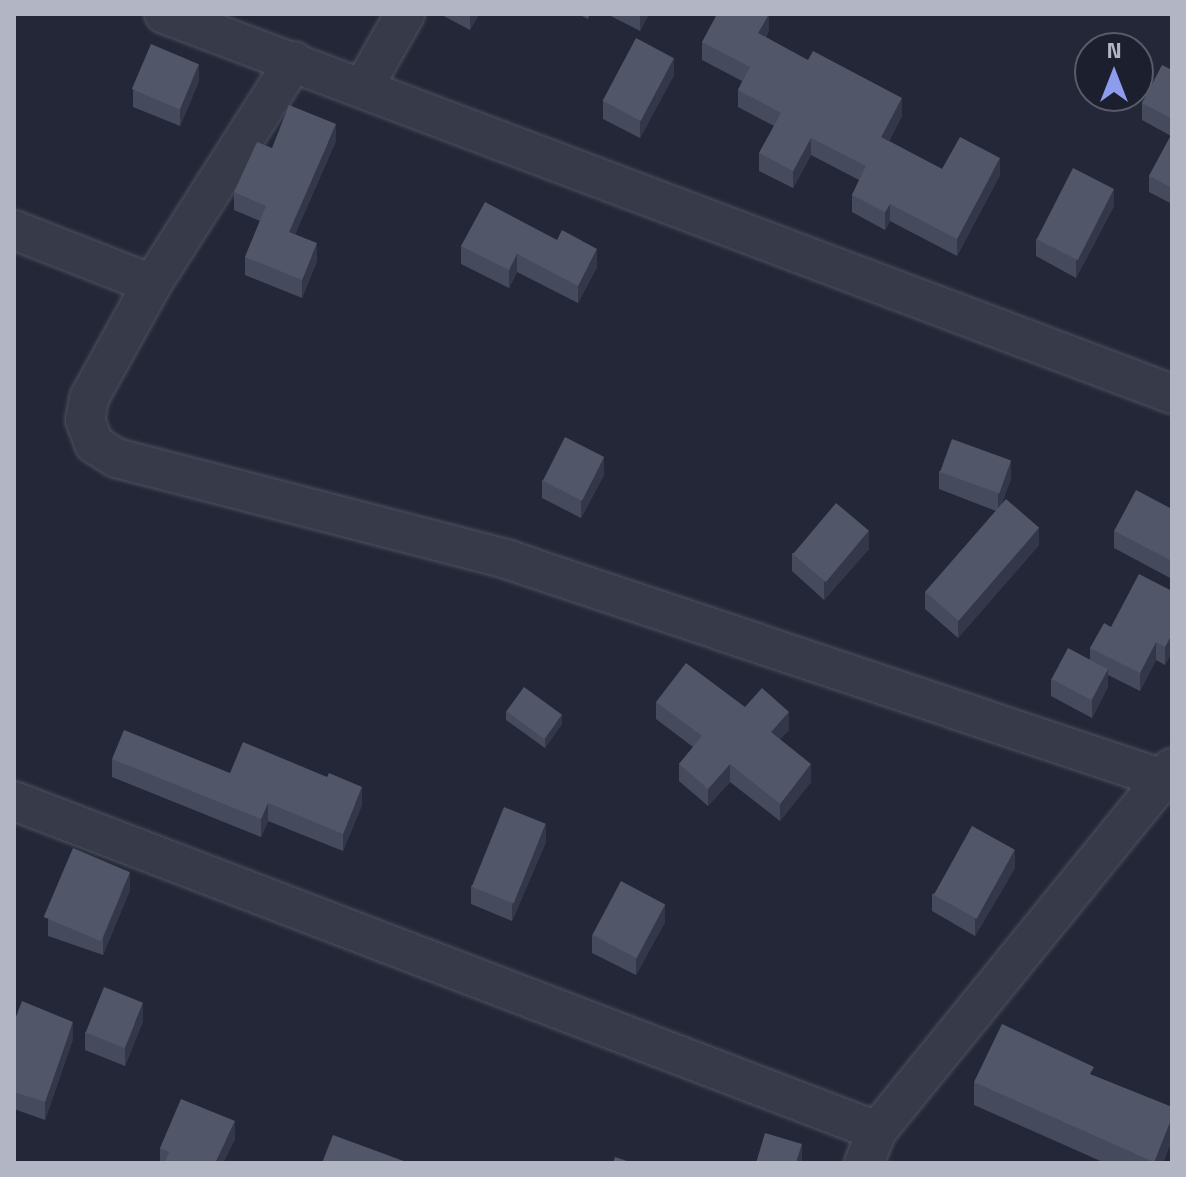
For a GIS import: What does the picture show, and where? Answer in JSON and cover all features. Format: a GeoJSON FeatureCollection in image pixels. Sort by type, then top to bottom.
{"type":"FeatureCollection","features":[{"type":"Feature","properties":{"kind":"street"},"geometry":{"type":"LineString","coordinates":[[164,14],[1172,394]]}},
{"type":"Feature","properties":{"kind":"street"},"geometry":{"type":"LineString","coordinates":[[363,88],[405,14]]}},
{"type":"Feature","properties":{"kind":"street"},"geometry":{"type":"LineString","coordinates":[[14,801],[871,1147],[1168,774],[509,560],[116,458],[94,444],[85,420],[89,398],[152,284],[294,61]]}},
{"type":"Feature","properties":{"kind":"street"},"geometry":{"type":"LineString","coordinates":[[14,230],[152,284]]}},
{"type":"Feature","properties":{"kind":"building"},"geometry":{"type":"Polygon","coordinates":[[[717,14],[769,14],[758,33],[808,60],[813,51],[902,98],[881,137],[942,169],[960,137],[1000,158],[957,239],[890,204],[885,212],[852,195],[866,166],[811,138],[793,171],[759,153],[781,113],[738,90],[750,67],[702,42],[717,14]]]}},
{"type":"Feature","properties":{"kind":"building"},"geometry":{"type":"Polygon","coordinates":[[[636,38],[674,58],[641,121],[603,101],[636,38]]]}},
{"type":"Feature","properties":{"kind":"building"},"geometry":{"type":"Polygon","coordinates":[[[151,44],[199,64],[180,109],[132,89],[151,44]]]}},
{"type":"Feature","properties":{"kind":"building"},"geometry":{"type":"Polygon","coordinates":[[[1162,65],[1172,70],[1172,119],[1154,109],[1154,80],[1162,65]]]}},
{"type":"Feature","properties":{"kind":"building"},"geometry":{"type":"Polygon","coordinates":[[[289,105],[336,124],[289,232],[317,243],[302,280],[245,257],[266,206],[234,192],[257,142],[272,148],[289,105]]]}},
{"type":"Feature","properties":{"kind":"building"},"geometry":{"type":"Polygon","coordinates":[[[1172,133],[1172,188],[1149,176],[1172,133]]]}},
{"type":"Feature","properties":{"kind":"building"},"geometry":{"type":"Polygon","coordinates":[[[1073,168],[1114,189],[1078,260],[1037,239],[1073,168]]]}},
{"type":"Feature","properties":{"kind":"building"},"geometry":{"type":"Polygon","coordinates":[[[485,202],[557,240],[562,230],[597,249],[578,286],[517,254],[509,270],[461,246],[485,202]]]}},
{"type":"Feature","properties":{"kind":"building"},"geometry":{"type":"Polygon","coordinates":[[[565,437],[604,457],[582,501],[543,481],[565,437]]]}},
{"type":"Feature","properties":{"kind":"building"},"geometry":{"type":"Polygon","coordinates":[[[952,439],[1011,461],[999,493],[940,472],[952,439]]]}},
{"type":"Feature","properties":{"kind":"building"},"geometry":{"type":"Polygon","coordinates":[[[1136,490],[1172,509],[1172,561],[1114,531],[1136,490]]]}},
{"type":"Feature","properties":{"kind":"building"},"geometry":{"type":"Polygon","coordinates":[[[1006,499],[1039,528],[959,621],[925,592],[1006,499]]]}},
{"type":"Feature","properties":{"kind":"building"},"geometry":{"type":"Polygon","coordinates":[[[836,503],[869,531],[826,582],[793,554],[836,503]]]}},
{"type":"Feature","properties":{"kind":"building"},"geometry":{"type":"Polygon","coordinates":[[[1139,574],[1172,591],[1172,634],[1165,647],[1156,642],[1140,673],[1090,648],[1104,623],[1111,627],[1139,574]]]}},
{"type":"Feature","properties":{"kind":"building"},"geometry":{"type":"Polygon","coordinates":[[[1068,648],[1108,669],[1091,700],[1052,679],[1068,648]]]}},
{"type":"Feature","properties":{"kind":"building"},"geometry":{"type":"Polygon","coordinates":[[[686,663],[745,707],[762,688],[789,712],[771,732],[811,764],[780,804],[730,764],[708,789],[679,764],[702,736],[656,702],[686,663]]]}},
{"type":"Feature","properties":{"kind":"building"},"geometry":{"type":"Polygon","coordinates":[[[524,687],[562,715],[544,739],[506,711],[524,687]]]}},
{"type":"Feature","properties":{"kind":"building"},"geometry":{"type":"Polygon","coordinates":[[[124,730],[230,773],[243,742],[327,777],[329,773],[362,787],[343,834],[268,803],[261,819],[112,759],[124,730]]]}},
{"type":"Feature","properties":{"kind":"building"},"geometry":{"type":"Polygon","coordinates":[[[504,807],[546,824],[514,904],[472,887],[504,807]]]}},
{"type":"Feature","properties":{"kind":"building"},"geometry":{"type":"Polygon","coordinates":[[[972,826],[1015,850],[977,919],[934,895],[972,826]]]}},
{"type":"Feature","properties":{"kind":"building"},"geometry":{"type":"Polygon","coordinates":[[[73,848],[130,872],[101,941],[44,917],[73,848]]]}},
{"type":"Feature","properties":{"kind":"building"},"geometry":{"type":"Polygon","coordinates":[[[621,881],[665,904],[637,958],[592,935],[621,881]]]}},
{"type":"Feature","properties":{"kind":"building"},"geometry":{"type":"Polygon","coordinates":[[[104,987],[143,1003],[125,1048],[86,1032],[104,987]]]}},
{"type":"Feature","properties":{"kind":"building"},"geometry":{"type":"Polygon","coordinates":[[[22,1001],[73,1022],[45,1102],[14,1092],[14,1022],[22,1001]]]}},
{"type":"Feature","properties":{"kind":"building"},"geometry":{"type":"Polygon","coordinates":[[[1002,1024],[1094,1067],[1090,1074],[1172,1107],[1172,1117],[1154,1162],[974,1082],[1002,1024]]]}},
{"type":"Feature","properties":{"kind":"building"},"geometry":{"type":"Polygon","coordinates":[[[181,1099],[235,1121],[215,1163],[165,1163],[169,1152],[160,1148],[181,1099]]]}},
{"type":"Feature","properties":{"kind":"building"},"geometry":{"type":"Polygon","coordinates":[[[765,1133],[802,1144],[796,1163],[756,1163],[765,1133]]]}},
{"type":"Feature","properties":{"kind":"building"},"geometry":{"type":"Polygon","coordinates":[[[333,1135],[409,1163],[322,1163],[333,1135]]]}},
{"type":"Feature","properties":{"kind":"building"},"geometry":{"type":"Polygon","coordinates":[[[615,1157],[633,1163],[613,1163],[615,1157]]]}}]}
